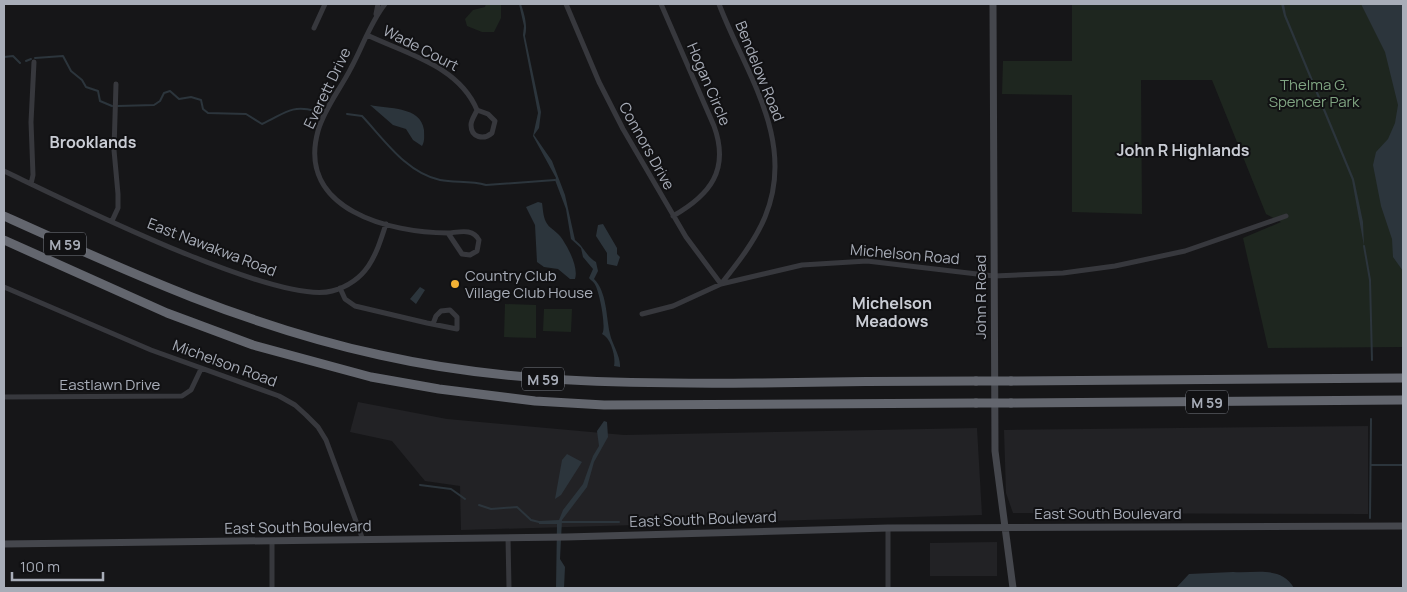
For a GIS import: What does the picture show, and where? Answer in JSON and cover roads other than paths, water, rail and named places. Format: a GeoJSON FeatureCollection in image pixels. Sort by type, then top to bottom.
{"type":"FeatureCollection","features":[{"type":"Feature","properties":{"kind":"highway","name":"M 59"},"geometry":{"type":"LineString","coordinates":[[4,216],[163,288],[234,315],[341,346],[444,367],[541,379],[625,384],[1403,378]]}},
{"type":"Feature","properties":{"kind":"highway","name":"M 59"},"geometry":{"type":"LineString","coordinates":[[4,240],[167,313],[253,345],[371,377],[463,393],[535,401],[620,406],[1403,400]]}},
{"type":"Feature","properties":{"kind":"highway"},"geometry":{"type":"LineString","coordinates":[[4,244],[53,262]]}},
{"type":"Feature","properties":{"kind":"street"},"geometry":{"type":"LineString","coordinates":[[314,28],[325,4]]}},
{"type":"Feature","properties":{"kind":"street","name":"Everett Drive"},"geometry":{"type":"LineString","coordinates":[[378,4],[367,35],[320,125],[316,142],[316,160],[324,184],[338,202],[361,216],[422,232],[448,233],[469,231],[475,234],[479,240],[477,251],[470,255],[462,254],[448,233]]}},
{"type":"Feature","properties":{"kind":"street","name":"Everett Drive"},"geometry":{"type":"LineString","coordinates":[[376,14],[385,4]]}},
{"type":"Feature","properties":{"kind":"street","name":"Hogan Circle"},"geometry":{"type":"LineString","coordinates":[[661,4],[714,126],[720,147],[717,171],[708,189],[690,206],[673,216]]}},
{"type":"Feature","properties":{"kind":"street","name":"Bendelow Road"},"geometry":{"type":"LineString","coordinates":[[719,4],[767,114],[776,159],[774,188],[766,217],[721,284]]}},
{"type":"Feature","properties":{"kind":"street","name":"John R Road"},"geometry":{"type":"LineString","coordinates":[[993,4],[995,451],[1013,588]]}},
{"type":"Feature","properties":{"kind":"street","name":"Connors Drive"},"geometry":{"type":"LineString","coordinates":[[569,6],[608,101],[673,216],[699,256],[721,284]]}},
{"type":"Feature","properties":{"kind":"street","name":"Wade Court"},"geometry":{"type":"LineString","coordinates":[[367,35],[449,73],[466,88],[477,110],[491,116],[494,121],[492,133],[485,137],[475,134],[471,127],[477,110]]}},
{"type":"Feature","properties":{"kind":"street"},"geometry":{"type":"LineString","coordinates":[[31,184],[33,175],[31,122],[34,62]]}},
{"type":"Feature","properties":{"kind":"street"},"geometry":{"type":"LineString","coordinates":[[112,220],[118,208],[114,157],[116,84]]}},
{"type":"Feature","properties":{"kind":"street","name":"East Nawakwa Road"},"geometry":{"type":"LineString","coordinates":[[4,171],[212,264],[289,289],[315,293],[340,288],[361,275],[375,258],[386,224]]}},
{"type":"Feature","properties":{"kind":"street","name":"Michelson Road"},"geometry":{"type":"LineString","coordinates":[[642,314],[678,304],[721,284],[802,265],[856,261],[912,264],[994,276],[1056,274],[1143,261],[1210,244],[1286,216]]}},
{"type":"Feature","properties":{"kind":"street","name":"Michelson Road"},"geometry":{"type":"LineString","coordinates":[[4,287],[201,368],[279,396],[295,405],[318,427],[335,460],[363,540]]}},
{"type":"Feature","properties":{"kind":"street"},"geometry":{"type":"LineString","coordinates":[[340,288],[346,298],[355,306],[433,324],[456,329],[457,317],[450,310],[441,311],[436,316],[433,324]]}},
{"type":"Feature","properties":{"kind":"street","name":"Eastlawn Drive"},"geometry":{"type":"LineString","coordinates":[[4,397],[182,396],[191,390],[201,368]]}},
{"type":"Feature","properties":{"kind":"street","name":"East South Boulevard"},"geometry":{"type":"LineString","coordinates":[[4,544],[566,537],[888,528],[1403,526]]}},
{"type":"Feature","properties":{"kind":"street"},"geometry":{"type":"LineString","coordinates":[[888,528],[888,588]]}},
{"type":"Feature","properties":{"kind":"street"},"geometry":{"type":"LineString","coordinates":[[508,538],[509,588]]}},
{"type":"Feature","properties":{"kind":"street"},"geometry":{"type":"LineString","coordinates":[[272,542],[272,588]]}},
{"type":"Feature","properties":{"kind":"waterway"},"geometry":{"type":"LineString","coordinates":[[4,57],[13,56],[20,63]]}},
{"type":"Feature","properties":{"kind":"waterway"},"geometry":{"type":"LineString","coordinates":[[35,58],[63,56],[71,71],[82,80],[86,87],[98,91],[100,101],[112,106]]}},
{"type":"Feature","properties":{"kind":"waterway"},"geometry":{"type":"LineString","coordinates":[[26,61],[31,59]]}},
{"type":"Feature","properties":{"kind":"waterway"},"geometry":{"type":"LineString","coordinates":[[118,106],[154,105],[160,101],[164,93],[170,91],[179,99],[191,97],[201,100],[203,109],[208,113],[246,114],[262,124],[287,111],[299,109],[315,111]]}},
{"type":"Feature","properties":{"kind":"waterway"},"geometry":{"type":"LineString","coordinates":[[347,114],[362,116],[396,154],[416,170],[440,180],[486,185],[555,180]]}},
{"type":"Feature","properties":{"kind":"waterway"},"geometry":{"type":"LineString","coordinates":[[1364,246],[1370,280],[1372,360]]}},
{"type":"Feature","properties":{"kind":"waterway"},"geometry":{"type":"LineString","coordinates":[[1370,518],[1371,419]]}},
{"type":"Feature","properties":{"kind":"waterway"},"geometry":{"type":"LineString","coordinates":[[1372,465],[1403,465]]}},
{"type":"Feature","properties":{"kind":"waterway"},"geometry":{"type":"LineString","coordinates":[[420,485],[451,489],[465,499]]}},
{"type":"Feature","properties":{"kind":"waterway"},"geometry":{"type":"LineString","coordinates":[[479,505],[491,509],[517,507],[531,520],[539,522]]}},
{"type":"Feature","properties":{"kind":"waterway"},"geometry":{"type":"LineString","coordinates":[[562,522],[619,522]]}},
{"type":"Feature","properties":{"kind":"place","name":"Country Club Village Club House"},"geometry":{"type":"Point","coordinates":[455,284]}},
{"type":"Feature","properties":{"kind":"district","name":"Brooklands"},"geometry":{"type":"Point","coordinates":[93,142]}},
{"type":"Feature","properties":{"kind":"district","name":"John R Highlands"},"geometry":{"type":"Point","coordinates":[1183,150]}},
{"type":"Feature","properties":{"kind":"district","name":"Michelson Meadows"},"geometry":{"type":"Point","coordinates":[892,312]}},
{"type":"Feature","properties":{"kind":"park label","name":"Thelma G. Spencer Park"},"geometry":{"type":"Point","coordinates":[1314,92]}}]}
